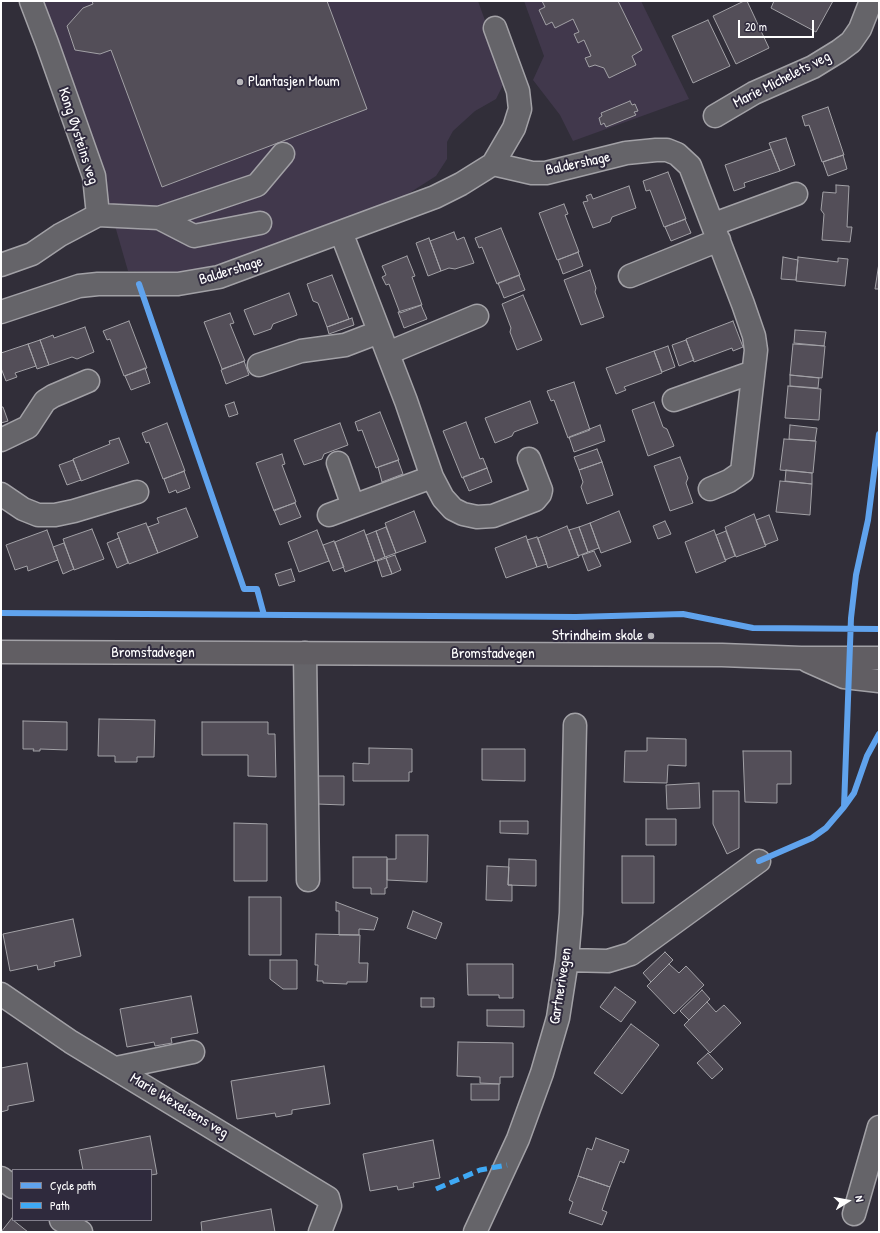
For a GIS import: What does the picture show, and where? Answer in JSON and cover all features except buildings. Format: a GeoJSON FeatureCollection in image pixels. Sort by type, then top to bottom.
{"type":"FeatureCollection","features":[{"type":"Feature","properties":{"kind":"main road","name":"Bromstadvegen"},"geometry":{"type":"LineString","coordinates":[[1,652],[715,655],[801,658],[879,658]]}},
{"type":"Feature","properties":{"kind":"main road","name":"Bromstadvegen"},"geometry":{"type":"LineString","coordinates":[[801,658],[844,677],[879,681]]}},
{"type":"Feature","properties":{"kind":"street","name":"Kong Øysteins veg"},"geometry":{"type":"LineString","coordinates":[[31,1],[48,43],[94,176],[98,215]]}},
{"type":"Feature","properties":{"kind":"street","name":"Marie Michelets veg"},"geometry":{"type":"LineString","coordinates":[[715,116],[754,93],[813,67],[839,52],[851,42],[860,29],[871,1]]}},
{"type":"Feature","properties":{"kind":"street"},"geometry":{"type":"LineString","coordinates":[[493,164],[514,128],[520,109],[518,91],[495,28]]}},
{"type":"Feature","properties":{"kind":"street","name":"Baldershage"},"geometry":{"type":"LineString","coordinates":[[1,312],[79,286],[98,284],[178,284],[219,277],[435,197],[461,184],[493,164],[532,173],[546,173],[641,150],[667,150],[677,154],[690,166],[754,336],[756,350],[742,472],[728,481],[710,489]]}},
{"type":"Feature","properties":{"kind":"street"},"geometry":{"type":"LineString","coordinates":[[1,265],[32,254],[60,234],[98,215],[159,218],[257,185],[283,154]]}},
{"type":"Feature","properties":{"kind":"street"},"geometry":{"type":"LineString","coordinates":[[630,276],[716,232],[796,194]]}},
{"type":"Feature","properties":{"kind":"street"},"geometry":{"type":"LineString","coordinates":[[159,218],[194,236],[260,223]]}},
{"type":"Feature","properties":{"kind":"street"},"geometry":{"type":"LineString","coordinates":[[341,232],[388,353],[432,477],[443,498],[453,508],[463,514],[477,517],[494,516],[535,500],[540,494],[541,490],[529,459]]}},
{"type":"Feature","properties":{"kind":"street"},"geometry":{"type":"LineString","coordinates":[[388,353],[477,316]]}},
{"type":"Feature","properties":{"kind":"street"},"geometry":{"type":"LineString","coordinates":[[259,365],[301,351],[345,345],[380,332]]}},
{"type":"Feature","properties":{"kind":"street"},"geometry":{"type":"LineString","coordinates":[[674,400],[753,372]]}},
{"type":"Feature","properties":{"kind":"street"},"geometry":{"type":"LineString","coordinates":[[1,440],[28,427],[45,401],[88,381]]}},
{"type":"Feature","properties":{"kind":"street"},"geometry":{"type":"LineString","coordinates":[[338,463],[353,506]]}},
{"type":"Feature","properties":{"kind":"street"},"geometry":{"type":"LineString","coordinates":[[329,515],[432,477]]}},
{"type":"Feature","properties":{"kind":"street"},"geometry":{"type":"LineString","coordinates":[[1,494],[23,509],[38,514],[55,515],[74,511],[136,492]]}},
{"type":"Feature","properties":{"kind":"street"},"geometry":{"type":"LineString","coordinates":[[305,653],[308,880]]}},
{"type":"Feature","properties":{"kind":"street","name":"Gartnerivegen"},"geometry":{"type":"LineString","coordinates":[[475,1232],[518,1139],[542,1073],[558,1018],[567,960],[571,913],[575,725]]}},
{"type":"Feature","properties":{"kind":"street"},"geometry":{"type":"LineString","coordinates":[[567,960],[608,961],[630,954],[759,861]]}},
{"type":"Feature","properties":{"kind":"street","name":"Marie Wexelsens veg"},"geometry":{"type":"LineString","coordinates":[[1,994],[71,1042],[328,1198],[330,1206],[320,1232]]}},
{"type":"Feature","properties":{"kind":"street"},"geometry":{"type":"LineString","coordinates":[[116,1068],[193,1052]]}},
{"type":"Feature","properties":{"kind":"street"},"geometry":{"type":"LineString","coordinates":[[854,1214],[879,1128]]}},
{"type":"Feature","properties":{"kind":"street"},"geometry":{"type":"LineString","coordinates":[[1,1178],[12,1186]]}},
{"type":"Feature","properties":{"kind":"street"},"geometry":{"type":"LineString","coordinates":[[53,1232],[60,1221]]}},
{"type":"Feature","properties":{"kind":"street"},"geometry":{"type":"LineString","coordinates":[[63,1221],[81,1232]]}},
{"type":"Feature","properties":{"kind":"shaded area"},"geometry":{"type":"Polygon","coordinates":[[[37,1],[478,1],[506,79],[496,99],[475,111],[453,131],[447,142],[447,159],[436,176],[400,199],[245,257],[188,273],[128,271],[109,205],[37,1]]]}},
{"type":"Feature","properties":{"kind":"shaded area"},"geometry":{"type":"Polygon","coordinates":[[[524,1],[641,1],[689,99],[573,141],[560,115],[533,80],[544,56],[524,1]]]}},
{"type":"Feature","properties":{"kind":"marked path"},"geometry":{"type":"LineString","coordinates":[[436,1189],[480,1170],[507,1165]]}},
{"type":"Feature","properties":{"kind":"cycle path"},"geometry":{"type":"LineString","coordinates":[[139,284],[244,589],[257,589],[264,615]]}},
{"type":"Feature","properties":{"kind":"cycle path"},"geometry":{"type":"LineString","coordinates":[[759,861],[812,838],[826,828],[844,807],[851,618],[856,575],[868,520],[879,434]]}},
{"type":"Feature","properties":{"kind":"cycle path"},"geometry":{"type":"LineString","coordinates":[[1,613],[576,617],[683,614],[753,628],[879,629]]}},
{"type":"Feature","properties":{"kind":"cycle path"},"geometry":{"type":"LineString","coordinates":[[844,807],[854,793],[867,756],[879,734]]}},
{"type":"Feature","properties":{"kind":"place","name":"Plantasjen Moum"},"geometry":{"type":"Point","coordinates":[240,82]}},
{"type":"Feature","properties":{"kind":"place","name":"Strindheim skole"},"geometry":{"type":"Point","coordinates":[651,636]}}]}
